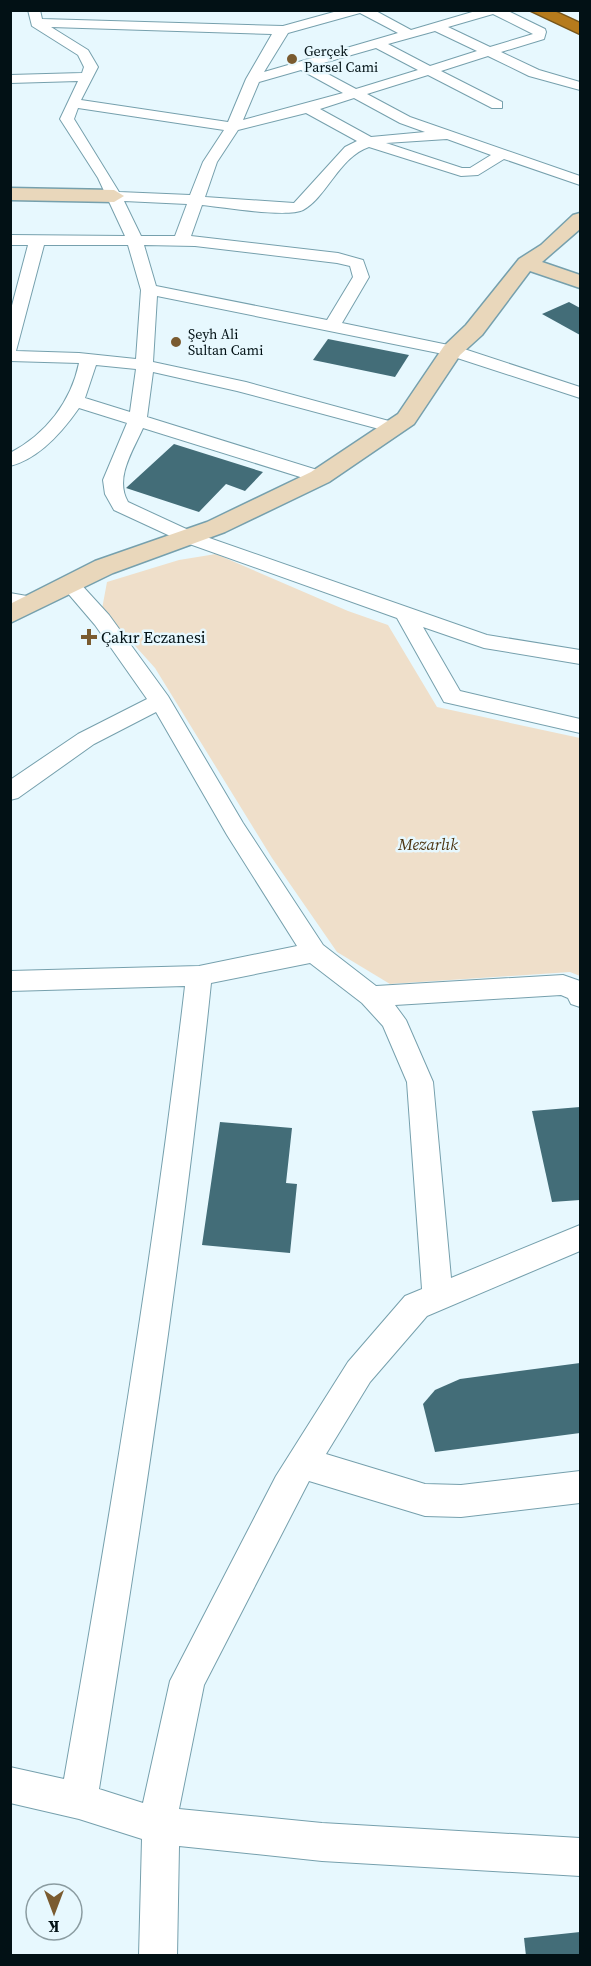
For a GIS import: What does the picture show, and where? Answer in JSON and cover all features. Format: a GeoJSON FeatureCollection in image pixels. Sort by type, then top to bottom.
{"type":"FeatureCollection","features":[{"type":"Feature","properties":{"kind":"highway"},"geometry":{"type":"LineString","coordinates":[[537,10],[580,29]]}},
{"type":"Feature","properties":{"kind":"highway"},"geometry":{"type":"LineString","coordinates":[[573,10],[580,13]]}},
{"type":"Feature","properties":{"kind":"street"},"geometry":{"type":"LineString","coordinates":[[126,25],[129,10]]}},
{"type":"Feature","properties":{"kind":"street"},"geometry":{"type":"LineString","coordinates":[[35,17],[126,25],[283,30],[357,10]]}},
{"type":"Feature","properties":{"kind":"street"},"geometry":{"type":"LineString","coordinates":[[364,10],[409,34]]}},
{"type":"Feature","properties":{"kind":"street"},"geometry":{"type":"LineString","coordinates":[[73,103],[233,126],[308,108],[539,36],[540,32],[494,10],[253,79]]}},
{"type":"Feature","properties":{"kind":"street"},"geometry":{"type":"LineString","coordinates":[[35,17],[83,53],[91,67],[67,119],[114,196],[137,242],[149,290],[146,366],[136,422],[112,480],[114,494],[121,506],[188,537],[484,641],[580,657]]}},
{"type":"Feature","properties":{"kind":"street"},"geometry":{"type":"LineString","coordinates":[[437,27],[534,73],[580,86]]}},
{"type":"Feature","properties":{"kind":"street"},"geometry":{"type":"LineString","coordinates":[[181,242],[194,200],[210,162],[233,126],[253,79],[283,30]]}},
{"type":"Feature","properties":{"kind":"street"},"geometry":{"type":"LineString","coordinates":[[376,44],[425,71],[497,105]]}},
{"type":"Feature","properties":{"kind":"street"},"geometry":{"type":"LineString","coordinates":[[302,65],[405,120],[580,181]]}},
{"type":"Feature","properties":{"kind":"street"},"geometry":{"type":"LineString","coordinates":[[10,79],[88,77]]}},
{"type":"Feature","properties":{"kind":"street"},"geometry":{"type":"LineString","coordinates":[[308,108],[369,142],[461,172],[473,172],[503,154]]}},
{"type":"Feature","properties":{"kind":"street"},"geometry":{"type":"LineString","coordinates":[[10,194],[194,200],[290,209],[299,206],[350,150],[369,142],[450,135]]}},
{"type":"Feature","properties":{"kind":"street"},"geometry":{"type":"LineString","coordinates":[[10,615],[21,601],[70,584],[104,567],[216,527],[320,477],[394,428],[406,419],[452,351],[474,330],[526,263],[548,249],[580,219]]}},
{"type":"Feature","properties":{"kind":"street"},"geometry":{"type":"LineString","coordinates":[[10,240],[181,242],[315,255],[357,263],[361,277],[332,325]]}},
{"type":"Feature","properties":{"kind":"street"},"geometry":{"type":"LineString","coordinates":[[10,348],[18,289],[37,240]]}},
{"type":"Feature","properties":{"kind":"street"},"geometry":{"type":"LineString","coordinates":[[526,263],[580,282]]}},
{"type":"Feature","properties":{"kind":"street"},"geometry":{"type":"LineString","coordinates":[[149,290],[332,325],[452,351],[580,393]]}},
{"type":"Feature","properties":{"kind":"street"},"geometry":{"type":"LineString","coordinates":[[10,356],[89,359],[146,366],[292,398],[394,428]]}},
{"type":"Feature","properties":{"kind":"street"},"geometry":{"type":"LineString","coordinates":[[10,461],[54,427],[75,401],[82,386],[89,359]]}},
{"type":"Feature","properties":{"kind":"street"},"geometry":{"type":"LineString","coordinates":[[75,401],[136,422],[320,477]]}},
{"type":"Feature","properties":{"kind":"street"},"geometry":{"type":"LineString","coordinates":[[70,584],[102,620],[160,701],[235,829],[314,952],[371,996],[393,1020],[420,1082],[438,1299]]}},
{"type":"Feature","properties":{"kind":"street"},"geometry":{"type":"LineString","coordinates":[[406,615],[452,697],[580,726]]}},
{"type":"Feature","properties":{"kind":"street"},"geometry":{"type":"LineString","coordinates":[[10,792],[86,739],[160,701]]}},
{"type":"Feature","properties":{"kind":"street"},"geometry":{"type":"LineString","coordinates":[[10,981],[199,976],[314,952]]}},
{"type":"Feature","properties":{"kind":"street"},"geometry":{"type":"LineString","coordinates":[[79,1801],[122,1540],[183,1123],[199,976]]}},
{"type":"Feature","properties":{"kind":"street"},"geometry":{"type":"LineString","coordinates":[[371,996],[562,985],[577,991],[580,997]]}},
{"type":"Feature","properties":{"kind":"street"},"geometry":{"type":"LineString","coordinates":[[158,1956],[161,1806],[187,1681],[287,1487],[359,1371],[416,1306],[577,1246]]}},
{"type":"Feature","properties":{"kind":"street"},"geometry":{"type":"LineString","coordinates":[[302,1463],[425,1500],[461,1501],[580,1487]]}},
{"type":"Feature","properties":{"kind":"street"},"geometry":{"type":"LineString","coordinates":[[10,1785],[79,1801],[160,1826],[322,1842],[580,1857]]}},
{"type":"Feature","properties":{"kind":"green space","name":"Mezarlık"},"geometry":{"type":"Polygon","coordinates":[[[216,554],[348,611],[388,625],[437,707],[580,738],[580,976],[570,972],[390,984],[337,952],[272,858],[155,668],[102,609],[107,582],[179,560],[216,554]]]}},
{"type":"Feature","properties":{"kind":"building"},"geometry":{"type":"Polygon","coordinates":[[[569,302],[580,308],[580,335],[542,314],[569,302]]]}},
{"type":"Feature","properties":{"kind":"building"},"geometry":{"type":"Polygon","coordinates":[[[328,339],[409,355],[395,377],[313,360],[328,339]]]}},
{"type":"Feature","properties":{"kind":"building"},"geometry":{"type":"Polygon","coordinates":[[[174,444],[263,472],[245,491],[226,484],[199,512],[126,488],[174,444]]]}},
{"type":"Feature","properties":{"kind":"building"},"geometry":{"type":"Polygon","coordinates":[[[580,1107],[580,1200],[552,1202],[532,1111],[580,1107]]]}},
{"type":"Feature","properties":{"kind":"building"},"geometry":{"type":"Polygon","coordinates":[[[220,1122],[292,1128],[286,1183],[297,1184],[290,1253],[202,1245],[220,1122]]]}},
{"type":"Feature","properties":{"kind":"building"},"geometry":{"type":"Polygon","coordinates":[[[580,1363],[580,1433],[435,1452],[423,1404],[435,1390],[460,1379],[580,1363]]]}},
{"type":"Feature","properties":{"kind":"building"},"geometry":{"type":"Polygon","coordinates":[[[580,1932],[580,1956],[526,1956],[524,1938],[580,1932]]]}},
{"type":"Feature","properties":{"kind":"place","name":"Gerçek Parsel Cami"},"geometry":{"type":"Point","coordinates":[292,59]}},
{"type":"Feature","properties":{"kind":"place","name":"Şeyh Ali Sultan Cami"},"geometry":{"type":"Point","coordinates":[176,342]}},
{"type":"Feature","properties":{"kind":"place","name":"Çakır Eczanesi"},"geometry":{"type":"Point","coordinates":[89,637]}}]}
